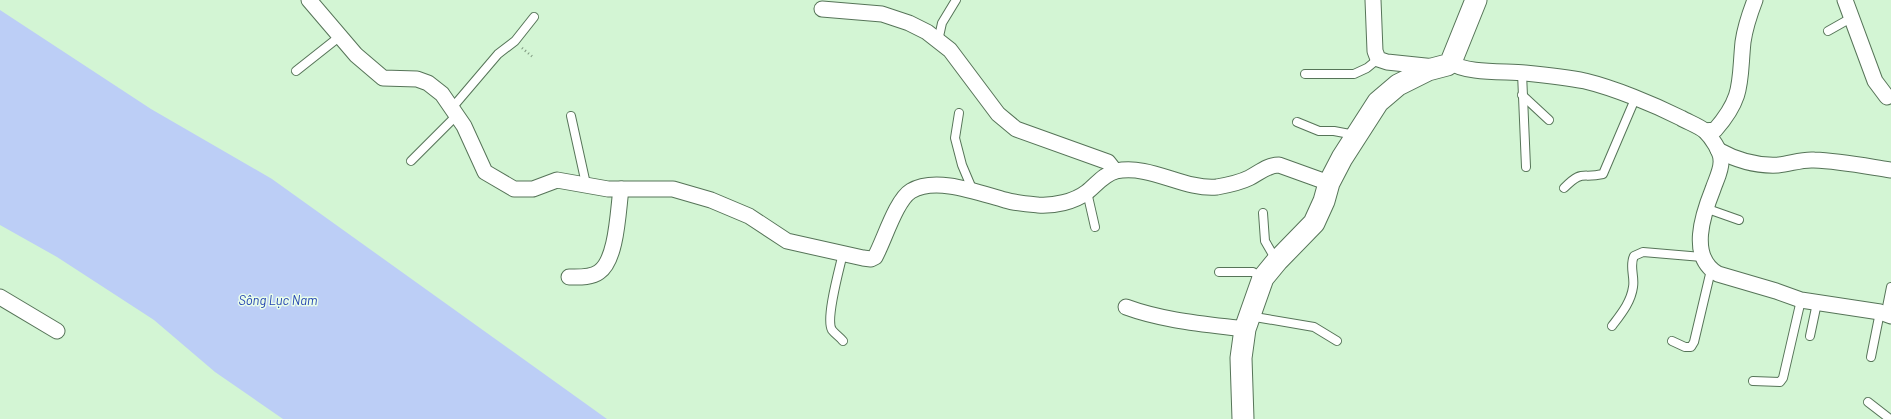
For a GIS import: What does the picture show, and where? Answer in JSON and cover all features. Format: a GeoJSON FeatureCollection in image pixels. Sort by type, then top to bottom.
{"type":"FeatureCollection","features":[{"type":"Feature","properties":{"kind":"street"},"geometry":{"type":"LineString","coordinates":[[309,0],[356,55],[383,78],[416,80],[428,83],[442,94],[455,112],[474,146],[485,172],[514,189],[533,189],[557,180],[621,189],[651,187],[673,189],[711,200],[749,216],[787,241],[863,258],[872,259],[875,257],[902,199],[911,191],[925,186],[942,185],[973,191],[1006,201],[1038,205],[1064,202],[1087,192],[1100,180],[1115,171],[1126,170],[1149,173],[1195,185],[1216,187],[1236,183],[1271,165],[1278,165],[1329,183]]}},
{"type":"Feature","properties":{"kind":"street"},"geometry":{"type":"LineString","coordinates":[[1373,0],[1375,51],[1378,59],[1387,62],[1443,65],[1522,73],[1586,82],[1668,112],[1705,131],[1718,150],[1721,160],[1720,168],[1706,208],[1700,238],[1702,257],[1711,270],[1718,274],[1801,300],[1887,315]]}},
{"type":"Feature","properties":{"kind":"street"},"geometry":{"type":"LineString","coordinates":[[1243,419],[1241,358],[1247,322],[1263,278],[1277,261],[1314,223],[1324,201],[1329,183],[1355,136],[1378,102],[1398,85],[1443,65],[1454,58],[1476,0]]}},
{"type":"Feature","properties":{"kind":"street"},"geometry":{"type":"LineString","coordinates":[[1705,131],[1716,130],[1726,118],[1736,101],[1742,74],[1743,40],[1755,0]]}},
{"type":"Feature","properties":{"kind":"street"},"geometry":{"type":"LineString","coordinates":[[1845,0],[1875,81],[1887,97]]}},
{"type":"Feature","properties":{"kind":"street"},"geometry":{"type":"LineString","coordinates":[[822,9],[882,14],[909,23],[927,32],[950,50],[998,114],[1006,122],[1016,129],[1108,162],[1115,171]]}},
{"type":"Feature","properties":{"kind":"street"},"geometry":{"type":"LineString","coordinates":[[1718,150],[1731,157],[1756,163],[1778,165],[1812,159],[1840,161],[1891,170]]}},
{"type":"Feature","properties":{"kind":"street"},"geometry":{"type":"LineString","coordinates":[[568,277],[588,276],[598,273],[604,268],[614,238],[621,189]]}},
{"type":"Feature","properties":{"kind":"street"},"geometry":{"type":"LineString","coordinates":[[0,297],[57,331]]}},
{"type":"Feature","properties":{"kind":"street"},"geometry":{"type":"LineString","coordinates":[[1126,307],[1140,312],[1178,320],[1247,322]]}},
{"type":"Feature","properties":{"kind":"lane"},"geometry":{"type":"LineString","coordinates":[[938,41],[942,23],[956,0]]}},
{"type":"Feature","properties":{"kind":"lane"},"geometry":{"type":"LineString","coordinates":[[411,161],[455,112],[498,54],[515,41],[534,17]]}},
{"type":"Feature","properties":{"kind":"lane"},"geometry":{"type":"LineString","coordinates":[[1828,31],[1851,18]]}},
{"type":"Feature","properties":{"kind":"lane"},"geometry":{"type":"LineString","coordinates":[[296,72],[339,36]]}},
{"type":"Feature","properties":{"kind":"lane"},"geometry":{"type":"LineString","coordinates":[[1305,74],[1354,74],[1366,68],[1378,59]]}},
{"type":"Feature","properties":{"kind":"lane"},"geometry":{"type":"LineString","coordinates":[[1522,73],[1526,167]]}},
{"type":"Feature","properties":{"kind":"lane"},"geometry":{"type":"LineString","coordinates":[[1522,96],[1548,120]]}},
{"type":"Feature","properties":{"kind":"lane"},"geometry":{"type":"LineString","coordinates":[[1564,188],[1575,178],[1582,175],[1594,176],[1602,174],[1635,99]]}},
{"type":"Feature","properties":{"kind":"lane"},"geometry":{"type":"LineString","coordinates":[[959,113],[955,138],[962,165],[973,191]]}},
{"type":"Feature","properties":{"kind":"lane"},"geometry":{"type":"LineString","coordinates":[[571,116],[586,184]]}},
{"type":"Feature","properties":{"kind":"lane"},"geometry":{"type":"LineString","coordinates":[[1297,122],[1319,131],[1334,131],[1355,136]]}},
{"type":"Feature","properties":{"kind":"lane"},"geometry":{"type":"LineString","coordinates":[[1087,192],[1095,227]]}},
{"type":"Feature","properties":{"kind":"lane"},"geometry":{"type":"LineString","coordinates":[[1706,208],[1739,220]]}},
{"type":"Feature","properties":{"kind":"lane"},"geometry":{"type":"LineString","coordinates":[[1262,213],[1265,241],[1277,261]]}},
{"type":"Feature","properties":{"kind":"lane"},"geometry":{"type":"LineString","coordinates":[[1612,326],[1627,305],[1631,295],[1633,286],[1632,263],[1634,256],[1643,252],[1702,257]]}},
{"type":"Feature","properties":{"kind":"lane"},"geometry":{"type":"LineString","coordinates":[[843,253],[831,306],[831,326],[832,330],[843,341]]}},
{"type":"Feature","properties":{"kind":"lane"},"geometry":{"type":"LineString","coordinates":[[1672,341],[1691,347],[1694,342],[1711,270]]}},
{"type":"Feature","properties":{"kind":"lane"},"geometry":{"type":"LineString","coordinates":[[1219,272],[1253,272],[1263,278]]}},
{"type":"Feature","properties":{"kind":"lane"},"geometry":{"type":"LineString","coordinates":[[1871,356],[1887,315],[1891,287]]}},
{"type":"Feature","properties":{"kind":"lane"},"geometry":{"type":"LineString","coordinates":[[1753,380],[1780,382],[1783,378],[1801,300]]}},
{"type":"Feature","properties":{"kind":"lane"},"geometry":{"type":"LineString","coordinates":[[1810,336],[1817,303]]}},
{"type":"Feature","properties":{"kind":"lane"},"geometry":{"type":"LineString","coordinates":[[1247,322],[1314,327],[1330,335],[1337,341]]}},
{"type":"Feature","properties":{"kind":"lane"},"geometry":{"type":"LineString","coordinates":[[1868,402],[1890,419]]}},
{"type":"Feature","properties":{"kind":"path"},"geometry":{"type":"LineString","coordinates":[[515,41],[534,58]]}},
{"type":"Feature","properties":{"kind":"water","name":"Sông Lục Nam"},"geometry":{"type":"Polygon","coordinates":[[[0,10],[151,109],[272,179],[607,419],[283,419],[215,372],[154,320],[57,257],[0,225],[0,10]]]}}]}
